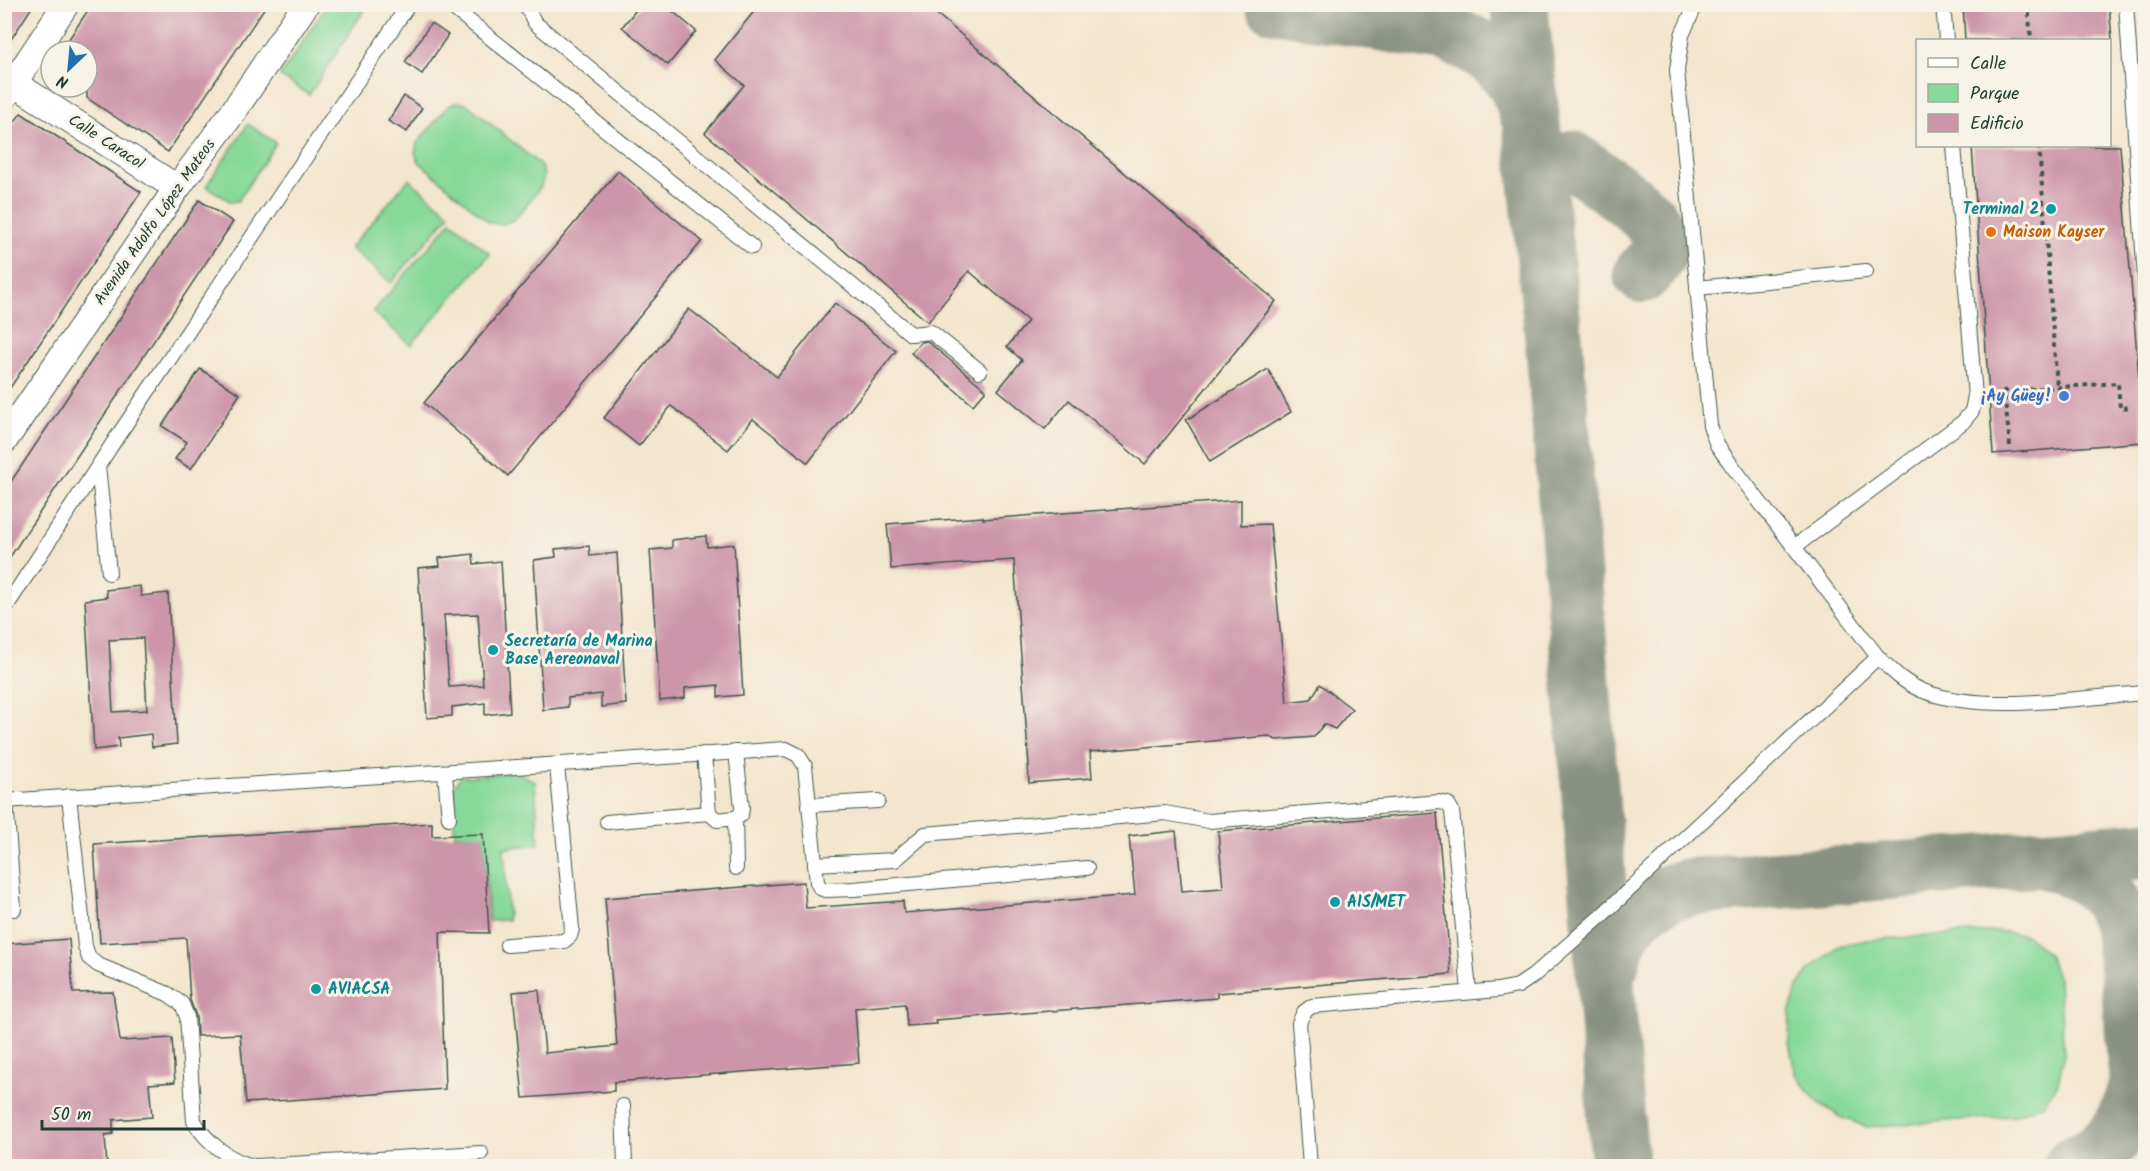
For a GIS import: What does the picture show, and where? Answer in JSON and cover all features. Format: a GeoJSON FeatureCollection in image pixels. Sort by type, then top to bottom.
{"type":"FeatureCollection","features":[{"type":"Feature","properties":{"kind":"street"},"geometry":{"type":"LineString","coordinates":[[8,85],[66,4]]}},
{"type":"Feature","properties":{"kind":"street","name":"Avenida Adolfo López Mateos"},"geometry":{"type":"LineString","coordinates":[[4,441],[306,4]]}},
{"type":"Feature","properties":{"kind":"street","name":"Calle Caracol"},"geometry":{"type":"LineString","coordinates":[[8,85],[177,189]]}},
{"type":"Feature","properties":{"kind":"lane"},"geometry":{"type":"LineString","coordinates":[[4,610],[98,466],[409,4]]}},
{"type":"Feature","properties":{"kind":"lane"},"geometry":{"type":"LineString","coordinates":[[448,4],[752,247]]}},
{"type":"Feature","properties":{"kind":"lane"},"geometry":{"type":"LineString","coordinates":[[525,4],[535,23],[865,297],[911,334],[931,332],[980,371]]}},
{"type":"Feature","properties":{"kind":"lane"},"geometry":{"type":"LineString","coordinates":[[1695,4],[1682,35],[1677,70],[1710,426],[1717,445],[1878,657],[1899,678],[1926,692],[1978,702],[2027,702],[2145,693]]}},
{"type":"Feature","properties":{"kind":"lane"},"geometry":{"type":"LineString","coordinates":[[1943,4],[1946,39]]}},
{"type":"Feature","properties":{"kind":"lane"},"geometry":{"type":"LineString","coordinates":[[2126,4],[2139,131],[2145,293]]}},
{"type":"Feature","properties":{"kind":"lane"},"geometry":{"type":"LineString","coordinates":[[1794,547],[1963,422],[1972,411],[1975,396],[1954,147]]}},
{"type":"Feature","properties":{"kind":"lane"},"geometry":{"type":"LineString","coordinates":[[1697,288],[1866,271]]}},
{"type":"Feature","properties":{"kind":"lane"},"geometry":{"type":"LineString","coordinates":[[98,466],[109,573]]}},
{"type":"Feature","properties":{"kind":"lane"},"geometry":{"type":"LineString","coordinates":[[1310,1167],[1299,1023],[1304,1012],[1312,1005],[1498,990],[1518,986],[1533,976],[1600,917],[1878,657]]}},
{"type":"Feature","properties":{"kind":"lane"},"geometry":{"type":"LineString","coordinates":[[14,909],[5,801],[786,749],[798,755],[805,766],[817,882],[820,888],[825,890],[1087,868]]}},
{"type":"Feature","properties":{"kind":"lane"},"geometry":{"type":"LineString","coordinates":[[704,754],[709,813],[717,820],[735,818],[741,814],[736,752]]}},
{"type":"Feature","properties":{"kind":"lane"},"geometry":{"type":"LineString","coordinates":[[507,945],[564,941],[570,936],[572,929],[557,765]]}},
{"type":"Feature","properties":{"kind":"lane"},"geometry":{"type":"LineString","coordinates":[[445,773],[449,818]]}},
{"type":"Feature","properties":{"kind":"lane"},"geometry":{"type":"LineString","coordinates":[[69,796],[85,946],[89,958],[98,965],[168,994],[182,1004],[187,1017],[194,1121],[203,1135],[241,1164],[256,1167],[481,1154]]}},
{"type":"Feature","properties":{"kind":"lane"},"geometry":{"type":"LineString","coordinates":[[809,805],[878,801]]}},
{"type":"Feature","properties":{"kind":"lane"},"geometry":{"type":"LineString","coordinates":[[815,864],[895,860],[925,834],[1165,813],[1209,821],[1439,802],[1448,804],[1452,811],[1469,992]]}},
{"type":"Feature","properties":{"kind":"lane"},"geometry":{"type":"LineString","coordinates":[[607,822],[709,813]]}},
{"type":"Feature","properties":{"kind":"lane"},"geometry":{"type":"LineString","coordinates":[[735,818],[736,868]]}},
{"type":"Feature","properties":{"kind":"lane"},"geometry":{"type":"LineString","coordinates":[[623,1106],[625,1167]]}},
{"type":"Feature","properties":{"kind":"path"},"geometry":{"type":"LineString","coordinates":[[2028,4],[2031,39]]}},
{"type":"Feature","properties":{"kind":"path"},"geometry":{"type":"LineString","coordinates":[[2039,147],[2057,387]]}},
{"type":"Feature","properties":{"kind":"path"},"geometry":{"type":"LineString","coordinates":[[2010,446],[2004,391],[2118,383],[2120,408],[2130,407]]}},
{"type":"Feature","properties":{"kind":"green space"},"geometry":{"type":"Polygon","coordinates":[[[327,5],[367,6],[309,95],[280,76],[327,5]]]}},
{"type":"Feature","properties":{"kind":"green space"},"geometry":{"type":"Polygon","coordinates":[[[457,102],[467,104],[540,165],[544,175],[541,187],[514,220],[503,224],[490,223],[419,162],[415,153],[417,143],[448,106],[457,102]]]}},
{"type":"Feature","properties":{"kind":"green space"},"geometry":{"type":"Polygon","coordinates":[[[248,124],[276,143],[238,201],[231,202],[206,186],[248,124]]]}},
{"type":"Feature","properties":{"kind":"green space"},"geometry":{"type":"Polygon","coordinates":[[[409,179],[450,214],[391,283],[350,248],[409,179]]]}},
{"type":"Feature","properties":{"kind":"green space"},"geometry":{"type":"Polygon","coordinates":[[[451,221],[490,254],[411,345],[373,312],[451,221]]]}},
{"type":"Feature","properties":{"kind":"green space"},"geometry":{"type":"Polygon","coordinates":[[[516,772],[535,781],[539,844],[504,848],[508,920],[489,921],[483,835],[455,835],[452,797],[456,783],[461,777],[516,772]]]}},
{"type":"Feature","properties":{"kind":"green space"},"geometry":{"type":"Polygon","coordinates":[[[1998,931],[2026,935],[2048,954],[2059,982],[2064,1054],[2058,1084],[2044,1104],[2013,1116],[1867,1127],[1841,1117],[1819,1103],[1806,1089],[1795,1072],[1789,1042],[1790,1011],[1798,987],[1808,971],[1839,946],[1867,940],[1998,931]]]}},
{"type":"Feature","properties":{"kind":"building"},"geometry":{"type":"Polygon","coordinates":[[[4,4],[34,4],[4,50],[4,4]]]}},
{"type":"Feature","properties":{"kind":"building"},"geometry":{"type":"Polygon","coordinates":[[[92,4],[267,4],[168,152],[88,99],[99,99],[99,39],[69,39],[92,4]]]}},
{"type":"Feature","properties":{"kind":"building"},"geometry":{"type":"Polygon","coordinates":[[[641,4],[664,4],[696,31],[668,65],[622,27],[641,4]]]}},
{"type":"Feature","properties":{"kind":"building"},"geometry":{"type":"Polygon","coordinates":[[[760,4],[925,4],[1276,301],[1145,464],[1069,400],[1045,429],[998,390],[1022,360],[1007,347],[1028,321],[969,271],[928,322],[705,133],[744,85],[715,60],[760,4]]]}},
{"type":"Feature","properties":{"kind":"building"},"geometry":{"type":"Polygon","coordinates":[[[1963,4],[2109,4],[2112,40],[1965,39],[1963,4]]]}},
{"type":"Feature","properties":{"kind":"building"},"geometry":{"type":"Polygon","coordinates":[[[431,23],[448,35],[422,74],[405,62],[431,23]]]}},
{"type":"Feature","properties":{"kind":"building"},"geometry":{"type":"Polygon","coordinates":[[[404,96],[422,108],[407,132],[388,121],[404,96]]]}},
{"type":"Feature","properties":{"kind":"building"},"geometry":{"type":"Polygon","coordinates":[[[21,113],[141,192],[4,397],[4,137],[21,113]]]}},
{"type":"Feature","properties":{"kind":"building","name":"Terminal 2"},"geometry":{"type":"Polygon","coordinates":[[[2120,146],[2144,442],[1993,454],[1972,147],[2120,146]]]}},
{"type":"Feature","properties":{"kind":"building"},"geometry":{"type":"Polygon","coordinates":[[[618,171],[702,241],[508,476],[424,403],[618,171]]]}},
{"type":"Feature","properties":{"kind":"building"},"geometry":{"type":"Polygon","coordinates":[[[199,200],[233,222],[4,566],[4,492],[199,200]]]}},
{"type":"Feature","properties":{"kind":"building"},"geometry":{"type":"Polygon","coordinates":[[[835,303],[896,351],[808,463],[753,419],[728,450],[671,406],[639,446],[604,418],[689,309],[777,377],[835,303]]]}},
{"type":"Feature","properties":{"kind":"building"},"geometry":{"type":"Polygon","coordinates":[[[927,341],[986,390],[973,405],[911,353],[921,342],[927,341]]]}},
{"type":"Feature","properties":{"kind":"building"},"geometry":{"type":"Polygon","coordinates":[[[200,369],[240,394],[191,469],[175,459],[187,442],[162,426],[200,369]]]}},
{"type":"Feature","properties":{"kind":"building"},"geometry":{"type":"Polygon","coordinates":[[[1268,369],[1291,412],[1210,462],[1186,420],[1268,369]]]}},
{"type":"Feature","properties":{"kind":"building"},"geometry":{"type":"Polygon","coordinates":[[[1241,500],[1241,525],[1270,524],[1287,702],[1311,699],[1320,684],[1352,709],[1335,729],[1324,724],[1314,737],[1276,740],[1269,736],[1090,752],[1092,778],[1029,783],[1014,560],[891,569],[887,524],[1241,500]]]}},
{"type":"Feature","properties":{"kind":"building"},"geometry":{"type":"Polygon","coordinates":[[[706,536],[707,547],[734,544],[743,695],[718,697],[718,685],[685,688],[685,698],[660,701],[650,550],[672,548],[672,540],[706,536]]]}},
{"type":"Feature","properties":{"kind":"building"},"geometry":{"type":"Polygon","coordinates":[[[589,546],[590,556],[617,553],[626,704],[601,707],[601,694],[568,698],[568,707],[543,710],[534,560],[556,557],[555,549],[589,546]]]}},
{"type":"Feature","properties":{"kind":"building","name":"Secretaría de Marina Base Aereonaval"},"geometry":{"type":"Polygon","coordinates":[[[473,554],[474,564],[501,561],[510,712],[485,715],[485,703],[452,707],[452,716],[427,718],[418,568],[440,566],[439,558],[473,554]],[[478,614],[444,615],[449,687],[483,685],[478,614]]]}},
{"type":"Feature","properties":{"kind":"building"},"geometry":{"type":"Polygon","coordinates":[[[140,586],[141,596],[168,593],[177,744],[152,747],[151,734],[118,738],[119,747],[94,750],[85,600],[107,597],[106,590],[140,586]],[[143,638],[109,640],[113,712],[147,710],[143,638]]]}},
{"type":"Feature","properties":{"kind":"building"},"geometry":{"type":"Polygon","coordinates":[[[1437,813],[1451,974],[1217,993],[1217,998],[935,1020],[936,1024],[907,1026],[905,1004],[855,1008],[859,1063],[614,1082],[614,1091],[523,1098],[513,992],[539,990],[545,1053],[617,1046],[605,898],[804,882],[806,908],[903,901],[904,913],[1135,895],[1129,836],[1176,831],[1182,891],[1223,888],[1218,831],[1437,813]]]}},
{"type":"Feature","properties":{"kind":"building","name":"AVIACSA"},"geometry":{"type":"Polygon","coordinates":[[[432,823],[432,836],[483,834],[489,933],[440,932],[445,1089],[246,1103],[240,1034],[197,1036],[196,1016],[190,1000],[186,938],[100,943],[94,844],[432,823]]]}},
{"type":"Feature","properties":{"kind":"building"},"geometry":{"type":"Polygon","coordinates":[[[69,939],[73,993],[113,992],[120,1041],[172,1038],[175,1082],[149,1084],[152,1117],[113,1120],[113,1134],[105,1135],[107,1167],[4,1167],[4,944],[69,939]]]}},
{"type":"Feature","properties":{"kind":"taxiway"},"geometry":{"type":"LineString","coordinates":[[1274,4],[1443,33],[1458,38],[1485,52],[1507,71],[1522,97],[1527,112]]}},
{"type":"Feature","properties":{"kind":"taxiway"},"geometry":{"type":"LineString","coordinates":[[1519,4],[1554,342],[1620,1166]]}},
{"type":"Feature","properties":{"kind":"taxiway"},"geometry":{"type":"LineString","coordinates":[[1571,159],[1634,204],[1654,225],[1659,234],[1659,251],[1654,261],[1642,274]]}},
{"type":"Feature","properties":{"kind":"taxiway"},"geometry":{"type":"LineString","coordinates":[[1606,980],[1616,945],[1632,918],[1656,899],[1691,887],[2146,850]]}},
{"type":"Feature","properties":{"kind":"taxiway"},"geometry":{"type":"LineString","coordinates":[[2037,858],[2064,866],[2084,876],[2100,888],[2111,902],[2119,919],[2127,961],[2138,1083],[2146,1103]]}},
{"type":"Feature","properties":{"kind":"taxiway"},"geometry":{"type":"LineString","coordinates":[[2072,1166],[2098,1152],[2116,1134],[2129,1111],[2138,1083]]}},
{"type":"Feature","properties":{"kind":"place","name":"Terminal 2"},"geometry":{"type":"Point","coordinates":[2051,209]}},
{"type":"Feature","properties":{"kind":"place","name":"Maison Kayser"},"geometry":{"type":"Point","coordinates":[1991,232]}},
{"type":"Feature","properties":{"kind":"place","name":"¡Ay Güey!"},"geometry":{"type":"Point","coordinates":[2064,396]}},
{"type":"Feature","properties":{"kind":"place","name":"Secretaría de Marina Base Aereonaval"},"geometry":{"type":"Point","coordinates":[493,650]}},
{"type":"Feature","properties":{"kind":"place","name":"AIS/MET"},"geometry":{"type":"Point","coordinates":[1335,902]}},
{"type":"Feature","properties":{"kind":"place","name":"AVIACSA"},"geometry":{"type":"Point","coordinates":[316,989]}}]}
